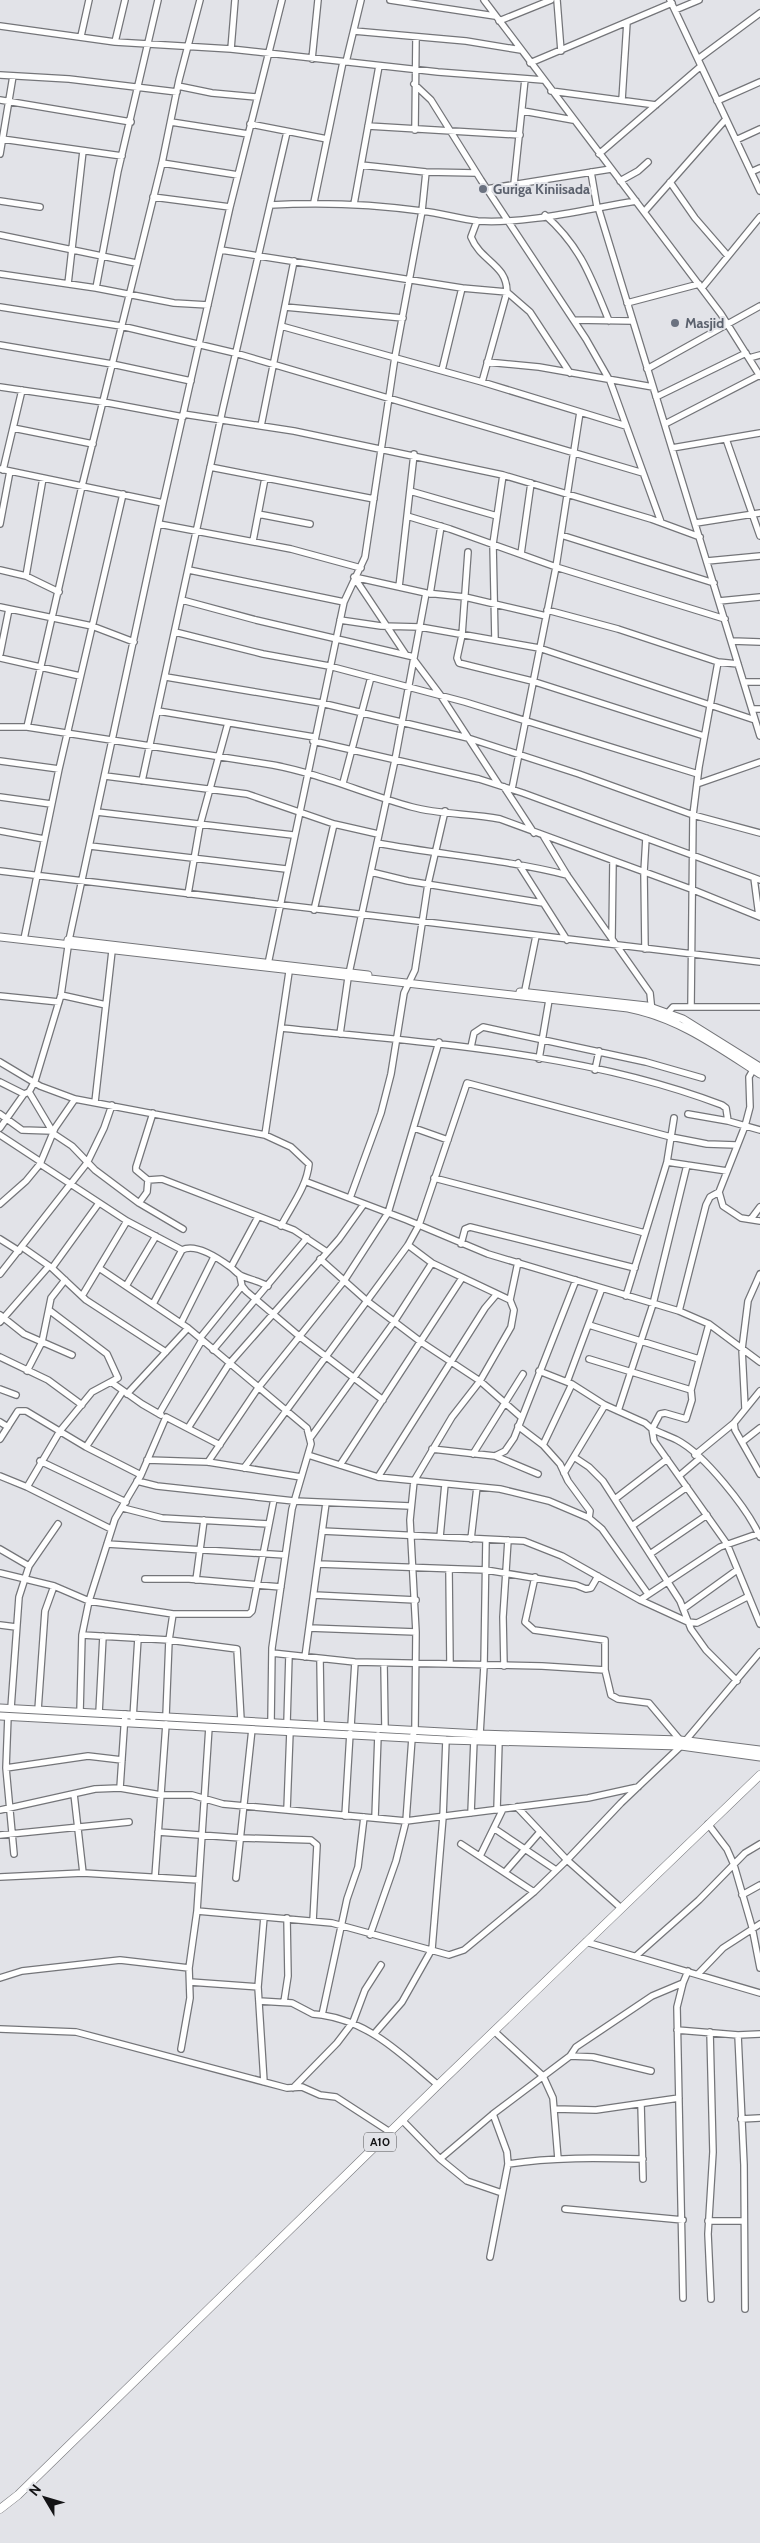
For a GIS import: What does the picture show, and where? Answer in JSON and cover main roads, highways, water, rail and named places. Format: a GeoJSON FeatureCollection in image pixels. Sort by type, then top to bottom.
{"type":"FeatureCollection","features":[{"type":"Feature","properties":{"kind":"highway","name":"A10"},"geometry":{"type":"LineString","coordinates":[[0,2509],[18,2495],[494,2030],[760,1775]]}},
{"type":"Feature","properties":{"kind":"main road"},"geometry":{"type":"LineString","coordinates":[[0,932],[69,943],[268,964],[524,995],[629,1003],[696,1026],[758,1070]]}},
{"type":"Feature","properties":{"kind":"main road"},"geometry":{"type":"LineString","coordinates":[[0,937],[25,937]]}},
{"type":"Feature","properties":{"kind":"main road"},"geometry":{"type":"LineString","coordinates":[[69,943],[112,951],[289,972],[349,975]]}},
{"type":"Feature","properties":{"kind":"main road"},"geometry":{"type":"LineString","coordinates":[[524,995],[549,1000],[652,1011]]}},
{"type":"Feature","properties":{"kind":"main road"},"geometry":{"type":"LineString","coordinates":[[0,1708],[99,1713],[124,1718]]}},
{"type":"Feature","properties":{"kind":"main road"},"geometry":{"type":"LineString","coordinates":[[4,1716],[241,1720],[321,1725],[378,1735],[446,1740],[682,1743],[760,1757]]}},
{"type":"Feature","properties":{"kind":"main road"},"geometry":{"type":"LineString","coordinates":[[166,1720],[209,1726],[290,1731],[415,1730],[682,1743],[760,1750]]}},
{"type":"Feature","properties":{"kind":"place","name":"Guriga Kiniisada"},"geometry":{"type":"Point","coordinates":[483,189]}},
{"type":"Feature","properties":{"kind":"place","name":"Masjid"},"geometry":{"type":"Point","coordinates":[675,323]}}]}
